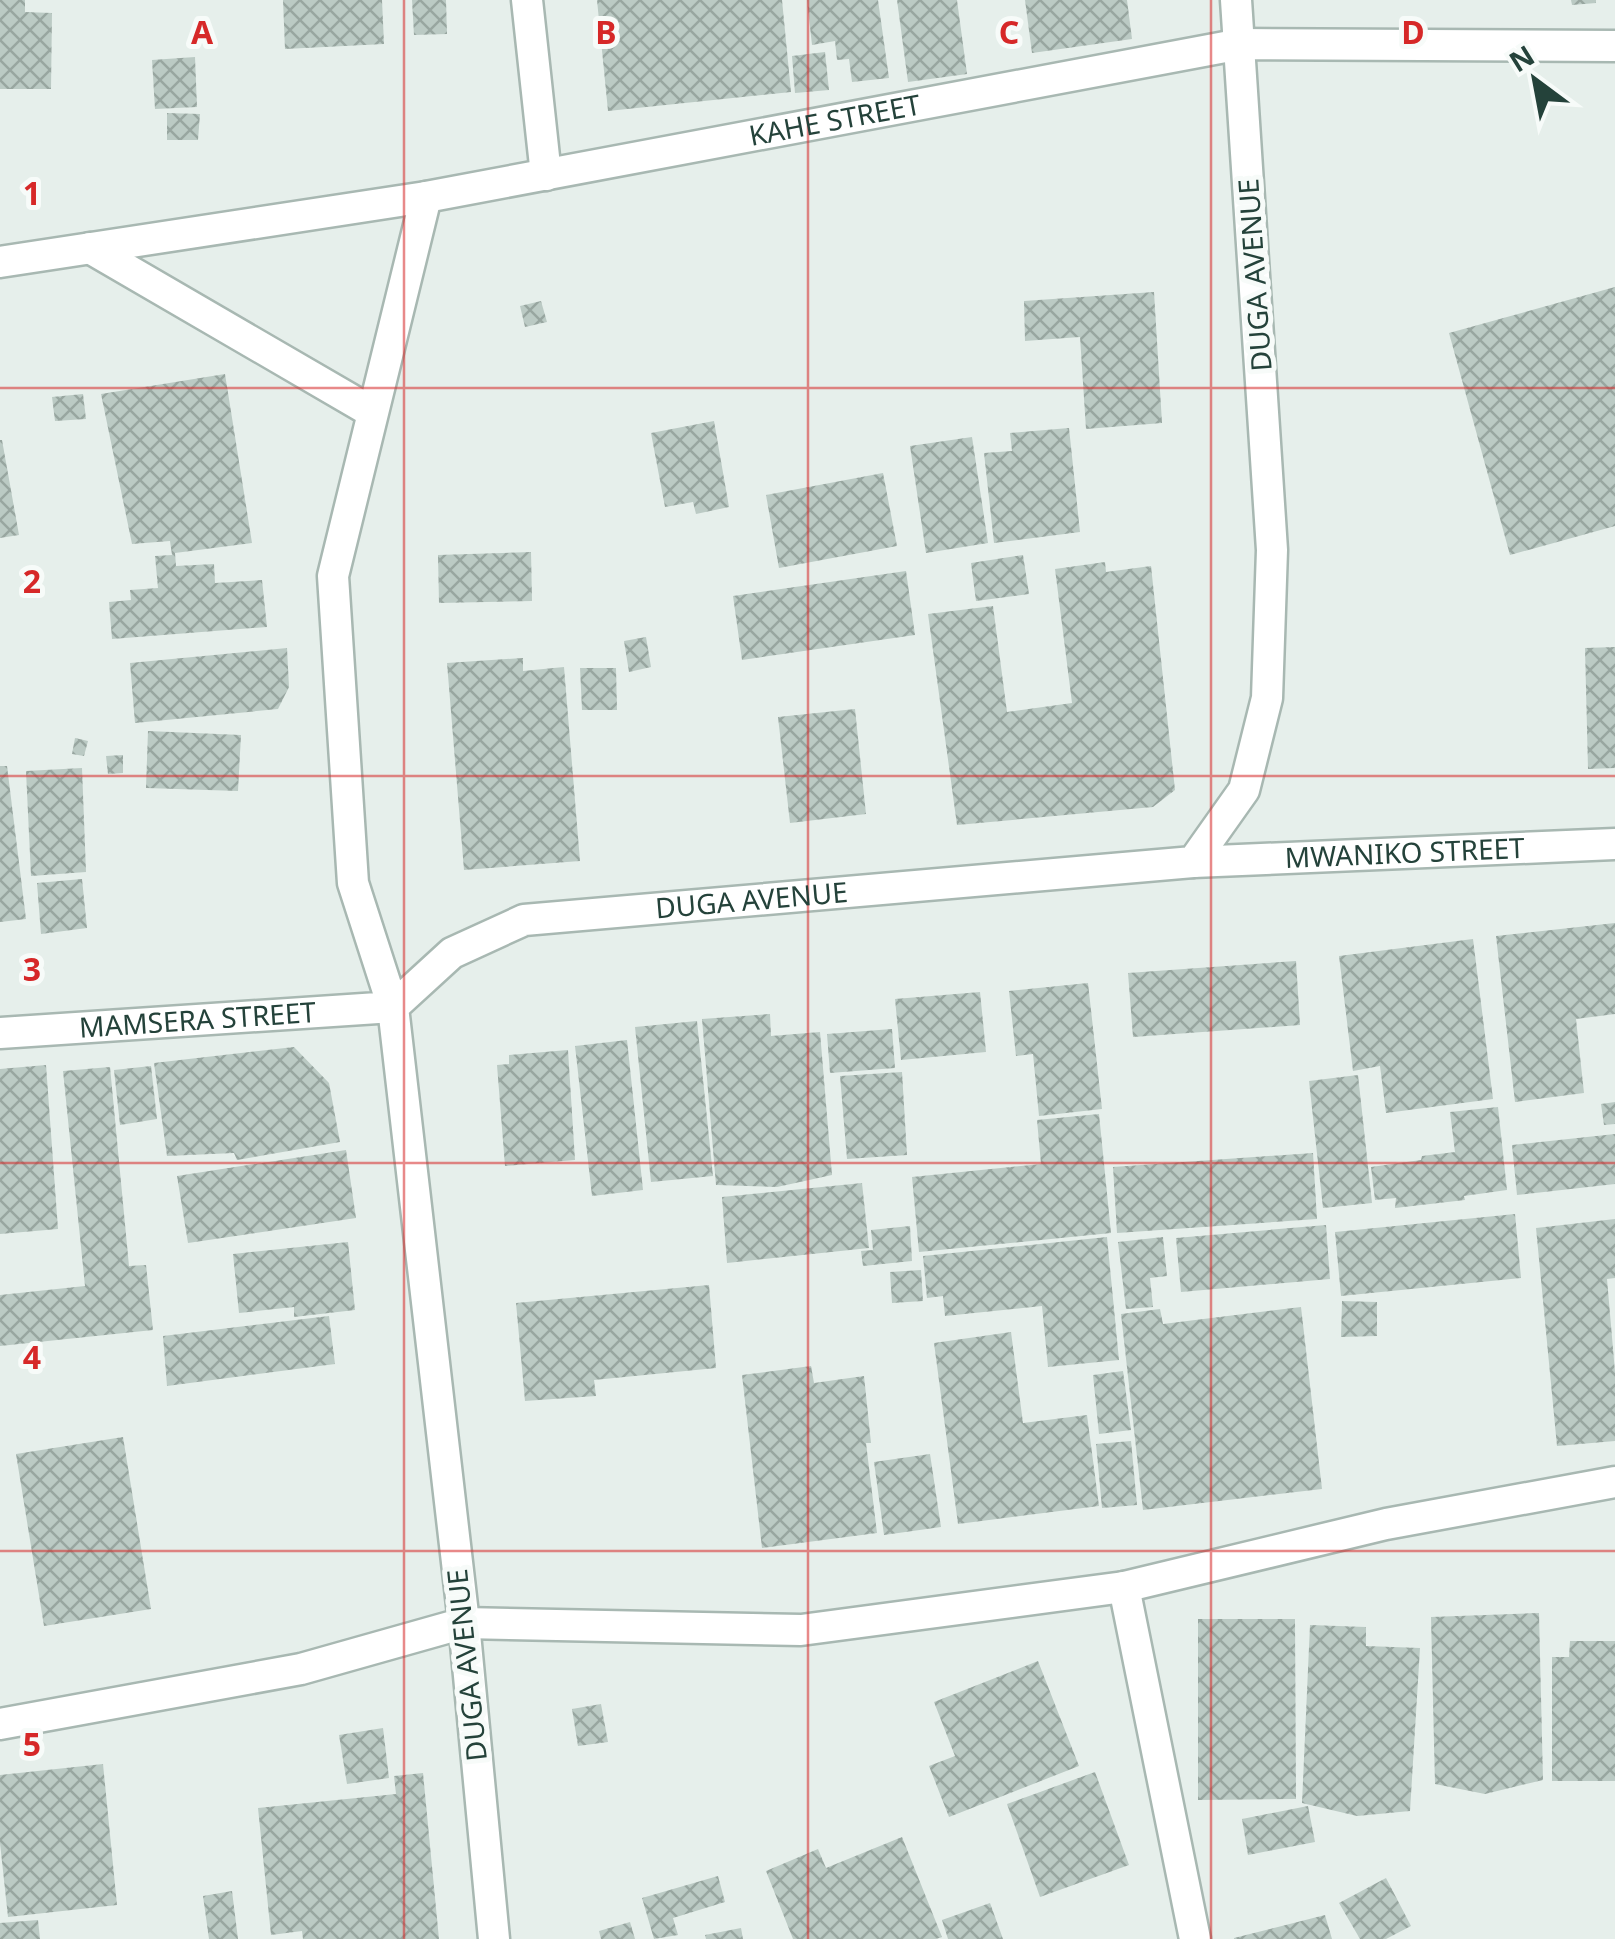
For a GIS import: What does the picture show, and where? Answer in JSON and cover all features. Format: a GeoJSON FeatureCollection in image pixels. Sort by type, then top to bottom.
{"type":"FeatureCollection","features":[{"type":"Feature","properties":{"kind":"street"},"geometry":{"type":"LineString","coordinates":[[526,0],[546,174]]}},
{"type":"Feature","properties":{"kind":"street","name":"DUGA AVENUE"},"geometry":{"type":"LineString","coordinates":[[494,1939],[464,1623],[393,1007],[452,953],[524,920],[1193,862],[1244,790],[1267,698],[1272,550],[1236,0]]}},
{"type":"Feature","properties":{"kind":"street","name":"KAHE STREET"},"geometry":{"type":"LineString","coordinates":[[0,262],[426,197],[1240,44],[1615,46]]}},
{"type":"Feature","properties":{"kind":"street"},"geometry":{"type":"LineString","coordinates":[[393,1007],[352,883],[332,576],[426,197]]}},
{"type":"Feature","properties":{"kind":"street"},"geometry":{"type":"LineString","coordinates":[[90,248],[372,412]]}},
{"type":"Feature","properties":{"kind":"street","name":"MWANIKO STREET"},"geometry":{"type":"LineString","coordinates":[[1193,862],[1615,844]]}},
{"type":"Feature","properties":{"kind":"street","name":"MAMSERA STREET"},"geometry":{"type":"LineString","coordinates":[[0,1033],[393,1007]]}},
{"type":"Feature","properties":{"kind":"street"},"geometry":{"type":"LineString","coordinates":[[0,1724],[301,1669],[464,1623],[801,1630],[1124,1587],[1386,1524],[1615,1482]]}},
{"type":"Feature","properties":{"kind":"street"},"geometry":{"type":"LineString","coordinates":[[1124,1587],[1195,1939]]}},
{"type":"Feature","properties":{"kind":"building"},"geometry":{"type":"Polygon","coordinates":[[[0,0],[25,0],[25,12],[52,13],[51,89],[0,89],[0,0]]]}},
{"type":"Feature","properties":{"kind":"building"},"geometry":{"type":"Polygon","coordinates":[[[283,0],[382,0],[384,44],[285,49],[283,0]]]}},
{"type":"Feature","properties":{"kind":"building"},"geometry":{"type":"Polygon","coordinates":[[[412,0],[446,0],[447,34],[414,35],[412,0]]]}},
{"type":"Feature","properties":{"kind":"building"},"geometry":{"type":"Polygon","coordinates":[[[597,0],[782,0],[791,92],[608,111],[597,0]]]}},
{"type":"Feature","properties":{"kind":"building"},"geometry":{"type":"Polygon","coordinates":[[[807,0],[878,0],[889,78],[852,82],[849,59],[837,60],[835,41],[812,45],[807,0]]]}},
{"type":"Feature","properties":{"kind":"building"},"geometry":{"type":"Polygon","coordinates":[[[897,0],[957,0],[967,74],[908,82],[897,0]]]}},
{"type":"Feature","properties":{"kind":"building"},"geometry":{"type":"Polygon","coordinates":[[[1025,0],[1127,0],[1132,39],[1032,53],[1025,0]]]}},
{"type":"Feature","properties":{"kind":"building"},"geometry":{"type":"Polygon","coordinates":[[[1571,0],[1596,0],[1596,3],[1572,5],[1571,0]]]}},
{"type":"Feature","properties":{"kind":"building"},"geometry":{"type":"Polygon","coordinates":[[[825,52],[829,90],[795,93],[792,56],[825,52]]]}},
{"type":"Feature","properties":{"kind":"building"},"geometry":{"type":"Polygon","coordinates":[[[195,57],[197,107],[155,109],[152,60],[195,57]]]}},
{"type":"Feature","properties":{"kind":"building"},"geometry":{"type":"Polygon","coordinates":[[[167,113],[200,114],[198,140],[167,140],[167,113]]]}},
{"type":"Feature","properties":{"kind":"building"},"geometry":{"type":"Polygon","coordinates":[[[1615,287],[1615,526],[1510,555],[1449,333],[1615,287]]]}},
{"type":"Feature","properties":{"kind":"building"},"geometry":{"type":"Polygon","coordinates":[[[1154,292],[1162,423],[1086,429],[1080,337],[1025,341],[1024,301],[1154,292]]]}},
{"type":"Feature","properties":{"kind":"building"},"geometry":{"type":"Polygon","coordinates":[[[541,301],[547,322],[525,327],[520,306],[541,301]]]}},
{"type":"Feature","properties":{"kind":"building"},"geometry":{"type":"Polygon","coordinates":[[[225,374],[252,543],[175,553],[176,566],[214,564],[215,583],[262,580],[267,627],[112,639],[109,602],[131,600],[130,590],[158,588],[155,556],[172,555],[170,541],[132,544],[101,394],[225,374]]]}},
{"type":"Feature","properties":{"kind":"building"},"geometry":{"type":"Polygon","coordinates":[[[83,394],[86,419],[55,421],[52,397],[83,394]]]}},
{"type":"Feature","properties":{"kind":"building"},"geometry":{"type":"Polygon","coordinates":[[[714,421],[729,507],[696,514],[693,502],[665,507],[651,433],[714,421]]]}},
{"type":"Feature","properties":{"kind":"building"},"geometry":{"type":"Polygon","coordinates":[[[1069,428],[1080,532],[994,543],[984,453],[1012,451],[1010,433],[1069,428]]]}},
{"type":"Feature","properties":{"kind":"building"},"geometry":{"type":"Polygon","coordinates":[[[972,437],[988,543],[926,553],[910,446],[972,437]]]}},
{"type":"Feature","properties":{"kind":"building"},"geometry":{"type":"Polygon","coordinates":[[[0,440],[19,535],[0,538],[0,440]]]}},
{"type":"Feature","properties":{"kind":"building"},"geometry":{"type":"Polygon","coordinates":[[[883,473],[897,546],[779,568],[766,495],[883,473]]]}},
{"type":"Feature","properties":{"kind":"building"},"geometry":{"type":"Polygon","coordinates":[[[531,552],[532,601],[439,603],[438,555],[531,552]]]}},
{"type":"Feature","properties":{"kind":"building"},"geometry":{"type":"Polygon","coordinates":[[[1023,555],[1029,594],[976,601],[971,563],[1023,555]]]}},
{"type":"Feature","properties":{"kind":"building"},"geometry":{"type":"Polygon","coordinates":[[[1105,562],[1106,572],[1151,566],[1175,790],[1153,807],[957,825],[928,614],[993,606],[1007,712],[1072,703],[1055,569],[1105,562]]]}},
{"type":"Feature","properties":{"kind":"building"},"geometry":{"type":"Polygon","coordinates":[[[906,571],[915,635],[742,660],[733,596],[906,571]]]}},
{"type":"Feature","properties":{"kind":"building"},"geometry":{"type":"Polygon","coordinates":[[[646,637],[651,667],[629,672],[624,641],[646,637]]]}},
{"type":"Feature","properties":{"kind":"building"},"geometry":{"type":"Polygon","coordinates":[[[1615,647],[1615,768],[1588,769],[1585,648],[1615,647]]]}},
{"type":"Feature","properties":{"kind":"building"},"geometry":{"type":"Polygon","coordinates":[[[287,648],[289,687],[278,709],[135,723],[130,663],[287,648]]]}},
{"type":"Feature","properties":{"kind":"building"},"geometry":{"type":"Polygon","coordinates":[[[523,658],[523,671],[564,667],[580,861],[464,870],[447,663],[523,658]]]}},
{"type":"Feature","properties":{"kind":"building"},"geometry":{"type":"Polygon","coordinates":[[[580,668],[616,668],[617,710],[582,710],[580,668]]]}},
{"type":"Feature","properties":{"kind":"building"},"geometry":{"type":"Polygon","coordinates":[[[855,709],[866,814],[790,823],[778,717],[855,709]]]}},
{"type":"Feature","properties":{"kind":"building"},"geometry":{"type":"Polygon","coordinates":[[[148,731],[241,735],[238,791],[146,788],[148,731]]]}},
{"type":"Feature","properties":{"kind":"building"},"geometry":{"type":"Polygon","coordinates":[[[75,738],[88,741],[84,756],[72,754],[75,738]]]}},
{"type":"Feature","properties":{"kind":"building"},"geometry":{"type":"Polygon","coordinates":[[[123,755],[123,773],[108,774],[106,756],[123,755]]]}},
{"type":"Feature","properties":{"kind":"building"},"geometry":{"type":"Polygon","coordinates":[[[0,766],[7,766],[26,919],[0,922],[0,766]]]}},
{"type":"Feature","properties":{"kind":"building"},"geometry":{"type":"Polygon","coordinates":[[[82,768],[86,872],[31,876],[26,771],[82,768]]]}},
{"type":"Feature","properties":{"kind":"building"},"geometry":{"type":"Polygon","coordinates":[[[82,879],[87,928],[41,934],[37,883],[82,879]]]}},
{"type":"Feature","properties":{"kind":"building"},"geometry":{"type":"Polygon","coordinates":[[[1615,923],[1615,1014],[1576,1019],[1584,1093],[1515,1102],[1496,936],[1615,923]]]}},
{"type":"Feature","properties":{"kind":"building"},"geometry":{"type":"Polygon","coordinates":[[[1473,939],[1493,1099],[1386,1113],[1380,1066],[1353,1071],[1339,956],[1473,939]]]}},
{"type":"Feature","properties":{"kind":"building"},"geometry":{"type":"Polygon","coordinates":[[[1296,961],[1300,1025],[1133,1037],[1128,973],[1296,961]]]}},
{"type":"Feature","properties":{"kind":"building"},"geometry":{"type":"Polygon","coordinates":[[[1088,983],[1102,1109],[1039,1116],[1033,1054],[1016,1056],[1009,991],[1088,983]]]}},
{"type":"Feature","properties":{"kind":"building"},"geometry":{"type":"Polygon","coordinates":[[[980,992],[986,1052],[901,1060],[895,999],[980,992]]]}},
{"type":"Feature","properties":{"kind":"building"},"geometry":{"type":"Polygon","coordinates":[[[770,1014],[771,1036],[820,1032],[832,1175],[777,1187],[716,1185],[702,1019],[770,1014]]]}},
{"type":"Feature","properties":{"kind":"building"},"geometry":{"type":"Polygon","coordinates":[[[697,1021],[713,1176],[651,1182],[635,1027],[697,1021]]]}},
{"type":"Feature","properties":{"kind":"building"},"geometry":{"type":"Polygon","coordinates":[[[892,1029],[895,1068],[830,1073],[827,1034],[892,1029]]]}},
{"type":"Feature","properties":{"kind":"building"},"geometry":{"type":"Polygon","coordinates":[[[627,1040],[643,1190],[592,1196],[575,1046],[627,1040]]]}},
{"type":"Feature","properties":{"kind":"building"},"geometry":{"type":"Polygon","coordinates":[[[294,1047],[329,1083],[340,1142],[237,1160],[234,1153],[167,1156],[154,1063],[294,1047]]]}},
{"type":"Feature","properties":{"kind":"building"},"geometry":{"type":"Polygon","coordinates":[[[568,1050],[575,1160],[505,1166],[497,1065],[509,1064],[509,1055],[568,1050]]]}},
{"type":"Feature","properties":{"kind":"building"},"geometry":{"type":"Polygon","coordinates":[[[46,1065],[58,1229],[0,1234],[0,1069],[46,1065]]]}},
{"type":"Feature","properties":{"kind":"building"},"geometry":{"type":"Polygon","coordinates":[[[151,1066],[157,1119],[120,1125],[114,1070],[151,1066]]]}},
{"type":"Feature","properties":{"kind":"building"},"geometry":{"type":"Polygon","coordinates":[[[110,1067],[129,1266],[146,1265],[153,1330],[0,1346],[0,1295],[85,1286],[63,1071],[110,1067]]]}},
{"type":"Feature","properties":{"kind":"building"},"geometry":{"type":"Polygon","coordinates":[[[902,1072],[907,1155],[847,1159],[840,1076],[902,1072]]]}},
{"type":"Feature","properties":{"kind":"building"},"geometry":{"type":"Polygon","coordinates":[[[1358,1075],[1372,1203],[1323,1208],[1309,1081],[1358,1075]]]}},
{"type":"Feature","properties":{"kind":"building"},"geometry":{"type":"Polygon","coordinates":[[[1615,1102],[1615,1124],[1604,1125],[1601,1104],[1615,1102]]]}},
{"type":"Feature","properties":{"kind":"building"},"geometry":{"type":"Polygon","coordinates":[[[1498,1107],[1507,1190],[1464,1196],[1465,1200],[1395,1208],[1396,1198],[1375,1200],[1371,1167],[1455,1152],[1450,1112],[1498,1107]]]}},
{"type":"Feature","properties":{"kind":"building"},"geometry":{"type":"Polygon","coordinates":[[[1099,1114],[1111,1233],[919,1252],[912,1177],[1041,1164],[1037,1120],[1099,1114]]]}},
{"type":"Feature","properties":{"kind":"building"},"geometry":{"type":"Polygon","coordinates":[[[1615,1134],[1615,1184],[1517,1195],[1512,1145],[1615,1134]]]}},
{"type":"Feature","properties":{"kind":"building"},"geometry":{"type":"Polygon","coordinates":[[[346,1150],[356,1218],[188,1243],[177,1176],[346,1150]]]}},
{"type":"Feature","properties":{"kind":"building"},"geometry":{"type":"Polygon","coordinates":[[[1313,1153],[1317,1219],[1117,1233],[1113,1167],[1313,1153]]]}},
{"type":"Feature","properties":{"kind":"building"},"geometry":{"type":"Polygon","coordinates":[[[862,1183],[869,1248],[727,1263],[722,1197],[862,1183]]]}},
{"type":"Feature","properties":{"kind":"building"},"geometry":{"type":"Polygon","coordinates":[[[1515,1214],[1521,1278],[1341,1296],[1335,1232],[1515,1214]]]}},
{"type":"Feature","properties":{"kind":"building"},"geometry":{"type":"Polygon","coordinates":[[[1615,1219],[1615,1278],[1607,1279],[1615,1372],[1615,1441],[1557,1446],[1536,1228],[1615,1219]]]}},
{"type":"Feature","properties":{"kind":"building"},"geometry":{"type":"Polygon","coordinates":[[[1326,1225],[1330,1279],[1181,1292],[1176,1238],[1326,1225]]]}},
{"type":"Feature","properties":{"kind":"building"},"geometry":{"type":"Polygon","coordinates":[[[910,1226],[912,1261],[863,1266],[861,1251],[873,1250],[871,1230],[910,1226]]]}},
{"type":"Feature","properties":{"kind":"building"},"geometry":{"type":"Polygon","coordinates":[[[1107,1237],[1119,1360],[1048,1367],[1042,1306],[945,1316],[943,1296],[927,1298],[923,1256],[1107,1237]]]}},
{"type":"Feature","properties":{"kind":"building"},"geometry":{"type":"Polygon","coordinates":[[[1163,1237],[1167,1276],[1150,1278],[1153,1307],[1126,1309],[1118,1242],[1163,1237]]]}},
{"type":"Feature","properties":{"kind":"building"},"geometry":{"type":"Polygon","coordinates":[[[348,1242],[355,1310],[294,1317],[294,1307],[239,1313],[233,1254],[348,1242]]]}},
{"type":"Feature","properties":{"kind":"building"},"geometry":{"type":"Polygon","coordinates":[[[921,1270],[923,1301],[892,1303],[890,1272],[921,1270]]]}},
{"type":"Feature","properties":{"kind":"building"},"geometry":{"type":"Polygon","coordinates":[[[709,1285],[716,1368],[594,1380],[596,1396],[525,1401],[516,1303],[709,1285]]]}},
{"type":"Feature","properties":{"kind":"building"},"geometry":{"type":"Polygon","coordinates":[[[1342,1301],[1377,1302],[1377,1336],[1341,1337],[1342,1301]]]}},
{"type":"Feature","properties":{"kind":"building"},"geometry":{"type":"Polygon","coordinates":[[[1301,1307],[1322,1489],[1143,1510],[1121,1314],[1160,1309],[1163,1324],[1301,1307]]]}},
{"type":"Feature","properties":{"kind":"building"},"geometry":{"type":"Polygon","coordinates":[[[329,1316],[335,1364],[167,1386],[163,1336],[329,1316]]]}},
{"type":"Feature","properties":{"kind":"building"},"geometry":{"type":"Polygon","coordinates":[[[1011,1332],[1023,1423],[1087,1415],[1099,1506],[958,1524],[934,1343],[1011,1332]]]}},
{"type":"Feature","properties":{"kind":"building"},"geometry":{"type":"Polygon","coordinates":[[[811,1366],[814,1383],[864,1376],[871,1443],[866,1443],[877,1533],[762,1548],[742,1375],[811,1366]]]}},
{"type":"Feature","properties":{"kind":"building"},"geometry":{"type":"Polygon","coordinates":[[[1123,1371],[1131,1430],[1099,1434],[1093,1375],[1123,1371]]]}},
{"type":"Feature","properties":{"kind":"building"},"geometry":{"type":"Polygon","coordinates":[[[123,1437],[151,1609],[44,1626],[16,1454],[123,1437]]]}},
{"type":"Feature","properties":{"kind":"building"},"geometry":{"type":"Polygon","coordinates":[[[1131,1441],[1137,1505],[1102,1508],[1096,1444],[1131,1441]]]}},
{"type":"Feature","properties":{"kind":"building"},"geometry":{"type":"Polygon","coordinates":[[[930,1454],[941,1527],[884,1535],[874,1462],[930,1454]]]}},
{"type":"Feature","properties":{"kind":"building"},"geometry":{"type":"Polygon","coordinates":[[[1539,1613],[1543,1780],[1485,1794],[1435,1784],[1431,1617],[1539,1613]]]}},
{"type":"Feature","properties":{"kind":"building"},"geometry":{"type":"Polygon","coordinates":[[[1198,1619],[1295,1619],[1296,1799],[1198,1800],[1198,1619]]]}},
{"type":"Feature","properties":{"kind":"building"},"geometry":{"type":"Polygon","coordinates":[[[1310,1625],[1366,1627],[1366,1646],[1420,1648],[1410,1811],[1357,1816],[1302,1803],[1310,1625]]]}},
{"type":"Feature","properties":{"kind":"building"},"geometry":{"type":"Polygon","coordinates":[[[1570,1641],[1615,1641],[1615,1781],[1552,1781],[1552,1657],[1569,1657],[1570,1641]]]}},
{"type":"Feature","properties":{"kind":"building"},"geometry":{"type":"Polygon","coordinates":[[[1038,1661],[1079,1766],[949,1817],[929,1766],[955,1756],[934,1702],[1038,1661]]]}},
{"type":"Feature","properties":{"kind":"building"},"geometry":{"type":"Polygon","coordinates":[[[601,1704],[608,1742],[578,1746],[572,1709],[601,1704]]]}},
{"type":"Feature","properties":{"kind":"building"},"geometry":{"type":"Polygon","coordinates":[[[383,1728],[389,1778],[347,1784],[339,1735],[383,1728]]]}},
{"type":"Feature","properties":{"kind":"building"},"geometry":{"type":"Polygon","coordinates":[[[103,1764],[117,1905],[8,1917],[0,1843],[0,1775],[103,1764]]]}},
{"type":"Feature","properties":{"kind":"building"},"geometry":{"type":"Polygon","coordinates":[[[1095,1772],[1129,1865],[1040,1897],[1007,1804],[1095,1772]]]}},
{"type":"Feature","properties":{"kind":"building"},"geometry":{"type":"Polygon","coordinates":[[[423,1773],[439,1939],[303,1939],[302,1931],[271,1935],[258,1808],[396,1794],[394,1776],[423,1773]]]}},
{"type":"Feature","properties":{"kind":"building"},"geometry":{"type":"Polygon","coordinates":[[[1308,1806],[1315,1842],[1248,1855],[1242,1819],[1308,1806]]]}},
{"type":"Feature","properties":{"kind":"building"},"geometry":{"type":"Polygon","coordinates":[[[902,1837],[942,1937],[793,1939],[766,1871],[818,1849],[826,1868],[902,1837]]]}},
{"type":"Feature","properties":{"kind":"building"},"geometry":{"type":"Polygon","coordinates":[[[718,1876],[725,1902],[673,1918],[678,1935],[654,1939],[642,1898],[718,1876]]]}},
{"type":"Feature","properties":{"kind":"building"},"geometry":{"type":"Polygon","coordinates":[[[1386,1878],[1411,1926],[1386,1939],[1360,1939],[1339,1903],[1386,1878]]]}},
{"type":"Feature","properties":{"kind":"building"},"geometry":{"type":"Polygon","coordinates":[[[232,1891],[238,1939],[209,1939],[203,1896],[232,1891]]]}},
{"type":"Feature","properties":{"kind":"building"},"geometry":{"type":"Polygon","coordinates":[[[990,1903],[1003,1939],[948,1939],[942,1920],[990,1903]]]}},
{"type":"Feature","properties":{"kind":"building"},"geometry":{"type":"Polygon","coordinates":[[[1325,1915],[1332,1939],[1234,1939],[1234,1938],[1325,1915]]]}},
{"type":"Feature","properties":{"kind":"building"},"geometry":{"type":"Polygon","coordinates":[[[38,1920],[40,1939],[0,1939],[0,1923],[38,1920]]]}},
{"type":"Feature","properties":{"kind":"building"},"geometry":{"type":"Polygon","coordinates":[[[630,1922],[635,1939],[601,1939],[599,1931],[630,1922]]]}},
{"type":"Feature","properties":{"kind":"building"},"geometry":{"type":"Polygon","coordinates":[[[741,1928],[743,1939],[706,1939],[705,1935],[741,1928]]]}}]}
